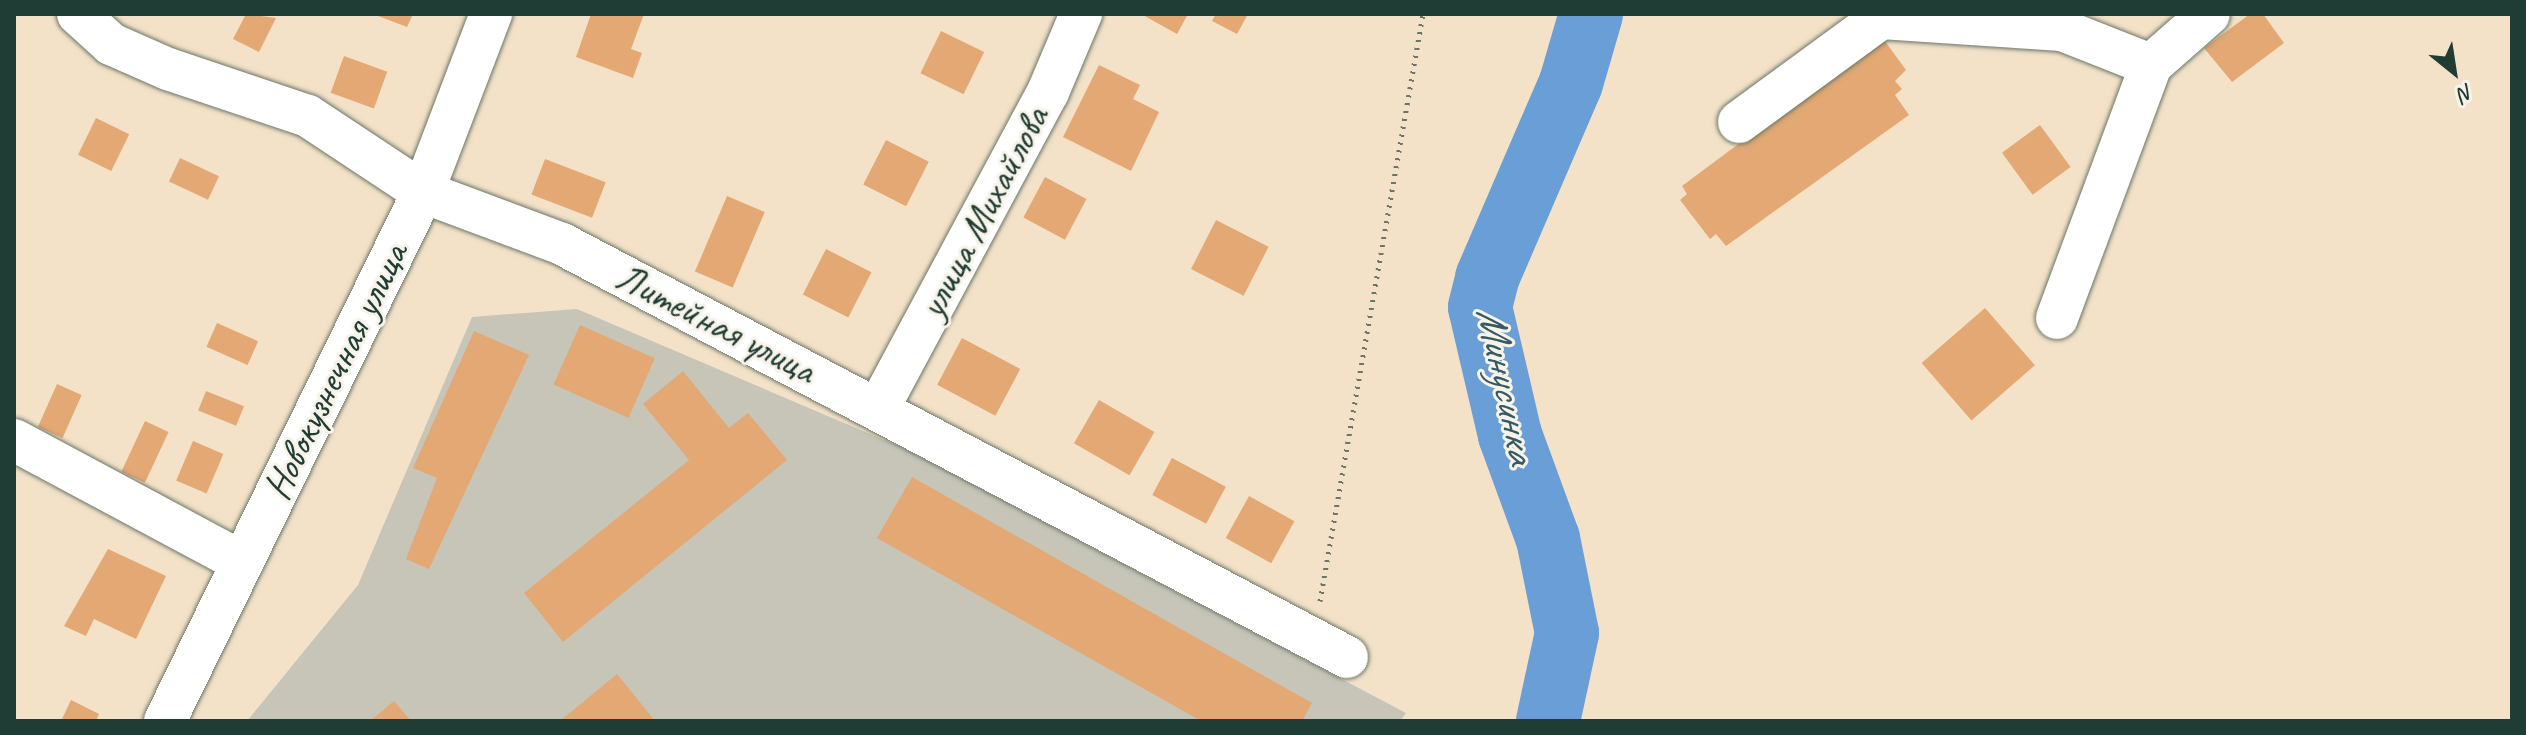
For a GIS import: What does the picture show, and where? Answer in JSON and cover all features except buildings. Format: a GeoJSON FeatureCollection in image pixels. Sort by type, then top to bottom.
{"type":"FeatureCollection","features":[{"type":"Feature","properties":{"kind":"street","name":"Литейная улица"},"geometry":{"type":"LineString","coordinates":[[78,14],[111,44],[168,69],[308,116],[423,192],[562,244],[879,407],[1330,650]]}},
{"type":"Feature","properties":{"kind":"street","name":"Новокузнечная улица"},"geometry":{"type":"LineString","coordinates":[[165,721],[423,192],[491,14]]}},
{"type":"Feature","properties":{"kind":"street","name":"улица Михайлова"},"geometry":{"type":"LineString","coordinates":[[879,407],[1048,92],[1081,14]]}},
{"type":"Feature","properties":{"kind":"street"},"geometry":{"type":"LineString","coordinates":[[2057,318],[2151,65],[2209,14]]}},
{"type":"Feature","properties":{"kind":"street"},"geometry":{"type":"LineString","coordinates":[[1739,122],[1881,18],[2062,30],[2151,65]]}},
{"type":"Feature","properties":{"kind":"street"},"geometry":{"type":"LineString","coordinates":[[14,440],[242,562]]}},
{"type":"Feature","properties":{"kind":"path"},"geometry":{"type":"LineString","coordinates":[[1330,650],[1423,14]]}},
{"type":"Feature","properties":{"kind":"shaded area"},"geometry":{"type":"Polygon","coordinates":[[[577,309],[905,449],[1406,713],[1400,721],[247,721],[358,585],[472,317],[577,309]]]}},
{"type":"Feature","properties":{"kind":"waterway","name":"Минусинка"},"geometry":{"type":"LineString","coordinates":[[1548,721],[1567,633],[1548,539],[1510,435],[1480,307],[1487,278],[1571,83],[1591,14]]}}]}
